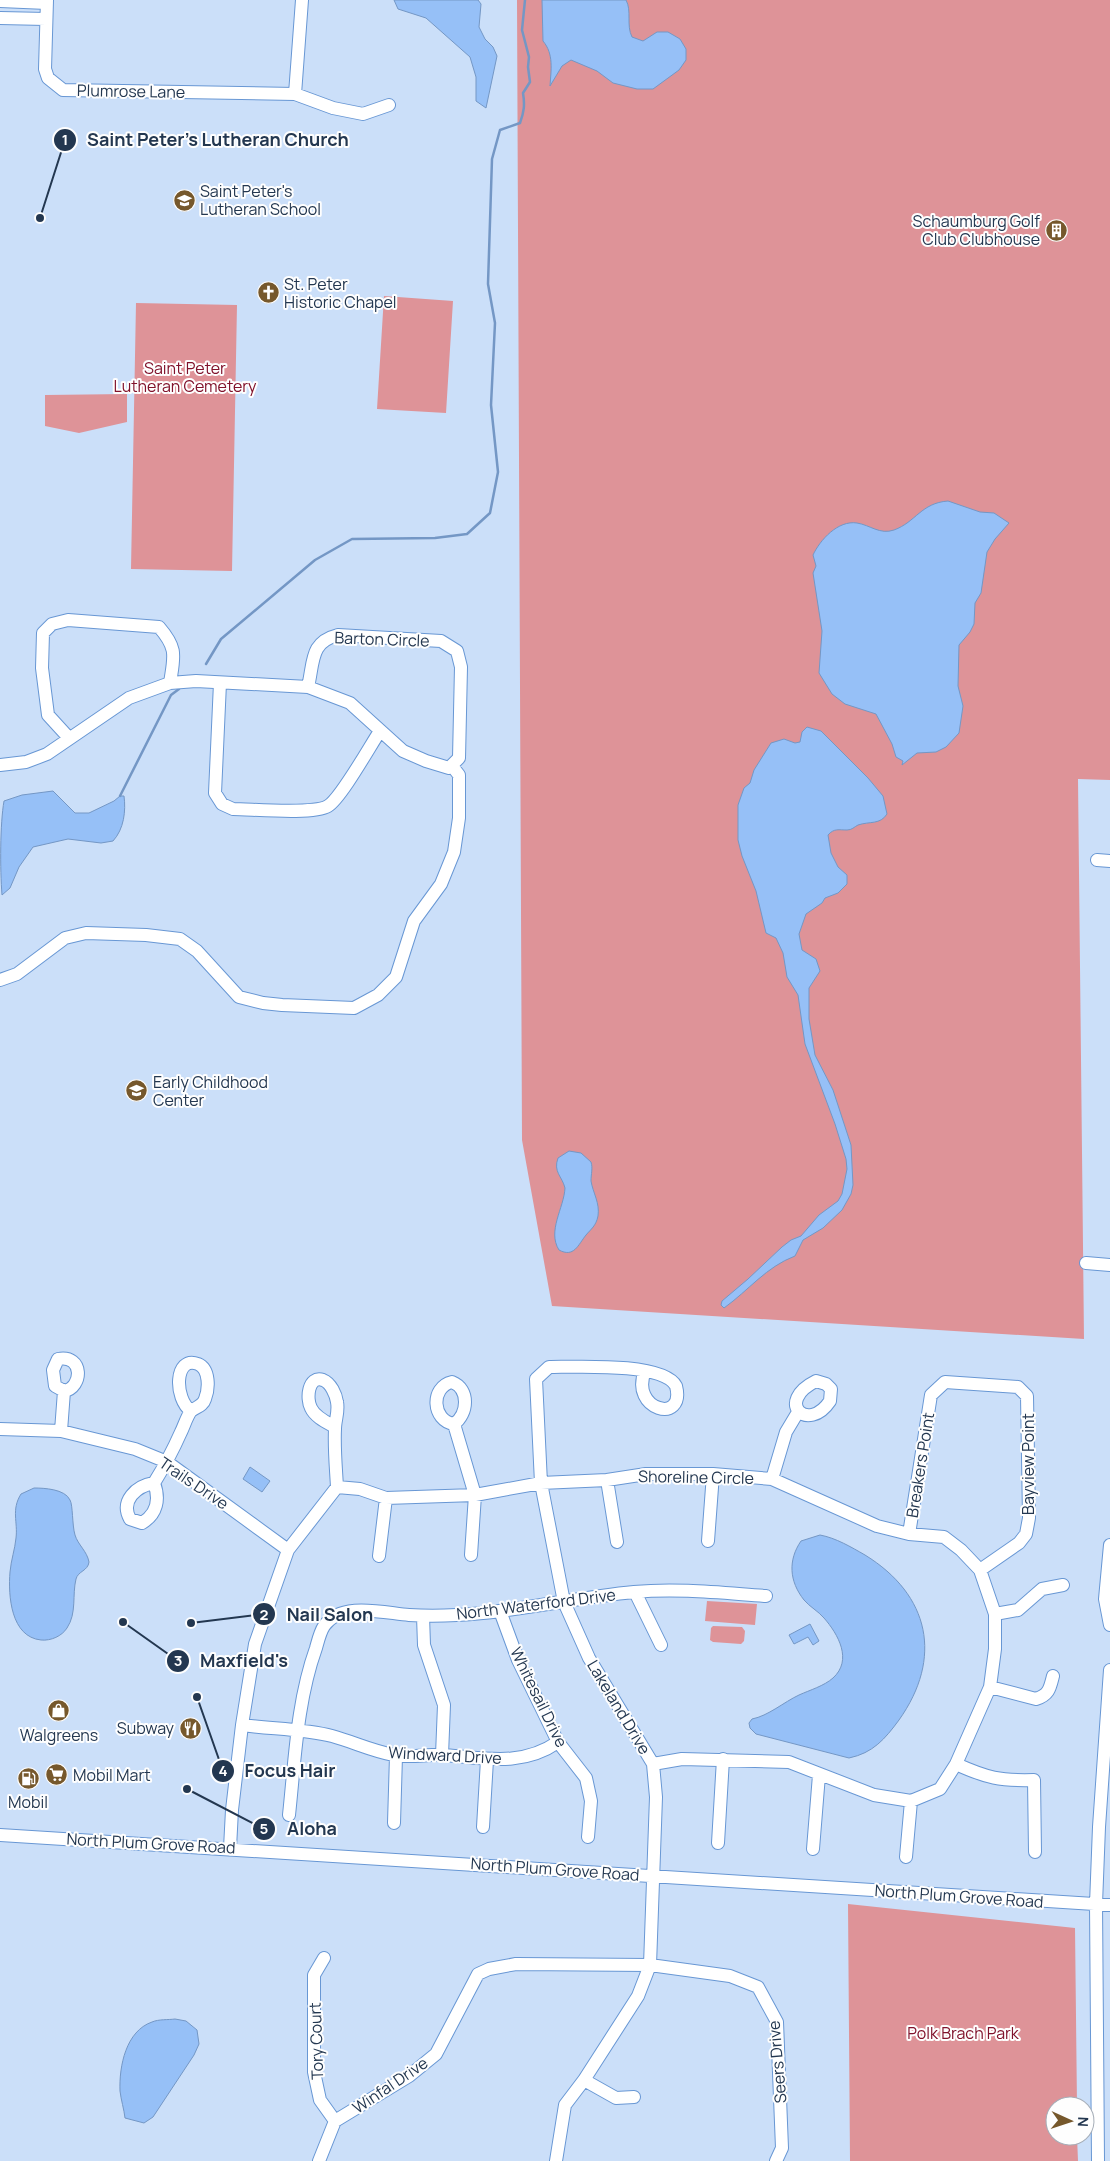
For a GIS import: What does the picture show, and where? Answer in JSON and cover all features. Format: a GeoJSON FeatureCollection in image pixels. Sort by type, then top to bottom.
{"type":"FeatureCollection","features":[{"type":"Feature","properties":{"kind":"street"},"geometry":{"type":"LineString","coordinates":[[295,94],[302,0]]}},
{"type":"Feature","properties":{"kind":"street"},"geometry":{"type":"LineString","coordinates":[[0,1],[47,1]]}},
{"type":"Feature","properties":{"kind":"street","name":"Plumrose Lane"},"geometry":{"type":"LineString","coordinates":[[47,1],[45,69],[48,78],[63,90],[295,94],[334,108],[363,114],[389,105]]}},
{"type":"Feature","properties":{"kind":"street"},"geometry":{"type":"LineString","coordinates":[[0,18],[46,19]]}},
{"type":"Feature","properties":{"kind":"street"},"geometry":{"type":"LineString","coordinates":[[69,738],[48,715],[42,668],[43,633],[52,624],[68,620],[159,627],[168,638],[174,652],[170,683]]}},
{"type":"Feature","properties":{"kind":"street","name":"Barton Circle"},"geometry":{"type":"LineString","coordinates":[[308,686],[317,646],[326,638],[338,635],[442,641],[456,651],[461,667],[459,758],[450,767]]}},
{"type":"Feature","properties":{"kind":"street"},"geometry":{"type":"LineString","coordinates":[[0,765],[26,762],[47,754],[129,698],[170,683],[196,681],[308,686],[350,703],[403,751],[426,761],[450,767],[459,775],[459,818],[454,852],[441,884],[414,921],[396,977],[378,995],[354,1008],[282,1005],[262,1003],[239,997],[197,951],[180,939],[146,934],[86,933],[65,938],[17,974],[0,980]]}},
{"type":"Feature","properties":{"kind":"street"},"geometry":{"type":"LineString","coordinates":[[220,683],[215,793],[222,804],[233,809],[312,811],[328,806],[339,795],[380,731]]}},
{"type":"Feature","properties":{"kind":"street"},"geometry":{"type":"LineString","coordinates":[[1086,1263],[1110,1265]]}},
{"type":"Feature","properties":{"kind":"street","name":"Lakeland Drive"},"geometry":{"type":"LineString","coordinates":[[556,2161],[565,2104],[584,2080],[638,1996],[650,1965],[656,1797],[653,1764],[589,1658],[564,1602],[541,1483],[536,1378],[549,1367],[638,1368],[646,1371]]}},
{"type":"Feature","properties":{"kind":"street","name":"Breakers Point"},"geometry":{"type":"LineString","coordinates":[[909,1534],[931,1395],[945,1382],[1018,1387],[1027,1396]]}},
{"type":"Feature","properties":{"kind":"street"},"geometry":{"type":"LineString","coordinates":[[61,1431],[64,1391]]}},
{"type":"Feature","properties":{"kind":"street","name":"Bayview Point"},"geometry":{"type":"LineString","coordinates":[[980,1570],[1019,1543],[1026,1534],[1029,1518],[1027,1396]]}},
{"type":"Feature","properties":{"kind":"street"},"geometry":{"type":"LineString","coordinates":[[154,1484],[167,1462],[191,1411]]}},
{"type":"Feature","properties":{"kind":"street"},"geometry":{"type":"LineString","coordinates":[[772,1479],[786,1432],[798,1412]]}},
{"type":"Feature","properties":{"kind":"street"},"geometry":{"type":"LineString","coordinates":[[454,1424],[475,1496],[470,1554]]}},
{"type":"Feature","properties":{"kind":"street"},"geometry":{"type":"LineString","coordinates":[[230,1848],[232,1810],[242,1726],[255,1644],[288,1550],[337,1487],[335,1426]]}},
{"type":"Feature","properties":{"kind":"street","name":"Trails Drive"},"geometry":{"type":"LineString","coordinates":[[0,1429],[61,1431],[135,1449],[167,1462],[288,1550]]}},
{"type":"Feature","properties":{"kind":"street","name":"Shoreline Circle"},"geometry":{"type":"LineString","coordinates":[[337,1487],[360,1489],[386,1498],[475,1496],[541,1483],[607,1480],[646,1474],[713,1474],[772,1479],[877,1526],[909,1534],[944,1537],[961,1550],[980,1570],[995,1614],[995,1649],[990,1687],[956,1764],[940,1789],[911,1801]]}},
{"type":"Feature","properties":{"kind":"street"},"geometry":{"type":"LineString","coordinates":[[708,1542],[713,1474]]}},
{"type":"Feature","properties":{"kind":"street"},"geometry":{"type":"LineString","coordinates":[[607,1480],[617,1542]]}},
{"type":"Feature","properties":{"kind":"street"},"geometry":{"type":"LineString","coordinates":[[380,1556],[386,1498]]}},
{"type":"Feature","properties":{"kind":"street"},"geometry":{"type":"LineString","coordinates":[[1110,1545],[1105,1599],[1110,1625]]}},
{"type":"Feature","properties":{"kind":"street"},"geometry":{"type":"LineString","coordinates":[[995,1614],[1018,1610],[1042,1589],[1063,1585]]}},
{"type":"Feature","properties":{"kind":"street","name":"North Waterford Drive"},"geometry":{"type":"LineString","coordinates":[[289,1815],[297,1731],[307,1673],[324,1627],[336,1616],[351,1611],[423,1616],[500,1611],[634,1592],[688,1590],[766,1596]]}},
{"type":"Feature","properties":{"kind":"street"},"geometry":{"type":"LineString","coordinates":[[634,1592],[661,1646]]}},
{"type":"Feature","properties":{"kind":"street","name":"Whitesail Drive"},"geometry":{"type":"LineString","coordinates":[[500,1611],[518,1660],[558,1742],[586,1778],[591,1801],[588,1837]]}},
{"type":"Feature","properties":{"kind":"street"},"geometry":{"type":"LineString","coordinates":[[423,1616],[424,1645],[444,1705],[442,1755]]}},
{"type":"Feature","properties":{"kind":"street"},"geometry":{"type":"LineString","coordinates":[[1098,2161],[1104,2145],[1096,1904],[1099,1827],[1110,1670]]}},
{"type":"Feature","properties":{"kind":"street"},"geometry":{"type":"LineString","coordinates":[[990,1687],[1036,1699],[1044,1697],[1049,1691],[1053,1676]]}},
{"type":"Feature","properties":{"kind":"street","name":"Windward Drive"},"geometry":{"type":"LineString","coordinates":[[242,1726],[332,1736],[361,1748],[396,1756],[442,1755],[486,1760],[527,1757],[546,1750],[558,1742]]}},
{"type":"Feature","properties":{"kind":"street"},"geometry":{"type":"LineString","coordinates":[[394,1823],[396,1756]]}},
{"type":"Feature","properties":{"kind":"street"},"geometry":{"type":"LineString","coordinates":[[653,1764],[682,1759],[789,1762],[874,1795],[911,1801],[906,1857]]}},
{"type":"Feature","properties":{"kind":"street"},"geometry":{"type":"LineString","coordinates":[[718,1843],[723,1759]]}},
{"type":"Feature","properties":{"kind":"street"},"geometry":{"type":"LineString","coordinates":[[483,1827],[486,1760]]}},
{"type":"Feature","properties":{"kind":"street"},"geometry":{"type":"LineString","coordinates":[[956,1764],[984,1777],[1006,1781],[1034,1780],[1035,1852]]}},
{"type":"Feature","properties":{"kind":"street"},"geometry":{"type":"LineString","coordinates":[[814,1849],[819,1775]]}},
{"type":"Feature","properties":{"kind":"street","name":"North Plum Grove Road"},"geometry":{"type":"LineString","coordinates":[[0,1835],[230,1848],[1110,1905]]}},
{"type":"Feature","properties":{"kind":"street","name":"Tory Court"},"geometry":{"type":"LineString","coordinates":[[324,1958],[314,1975],[314,2072],[320,2100],[335,2121]]}},
{"type":"Feature","properties":{"kind":"street","name":"Winfal Drive"},"geometry":{"type":"LineString","coordinates":[[319,2161],[335,2121],[409,2076],[436,2054],[478,1974],[489,1969],[516,1964],[650,1965]]}},
{"type":"Feature","properties":{"kind":"street","name":"Seers Drive"},"geometry":{"type":"LineString","coordinates":[[650,1965],[730,1976],[758,1987],[777,2022],[782,2148],[776,2161]]}},
{"type":"Feature","properties":{"kind":"street"},"geometry":{"type":"LineString","coordinates":[[584,2080],[616,2098],[634,2097]]}},
{"type":"Feature","properties":{"kind":"green space"},"geometry":{"type":"Polygon","coordinates":[[[517,0],[1110,0],[1110,780],[1078,779],[1084,1339],[552,1306],[522,1140],[517,0]]]}},
{"type":"Feature","properties":{"kind":"green space"},"geometry":{"type":"Polygon","coordinates":[[[384,296],[453,301],[446,413],[377,409],[384,296]]]}},
{"type":"Feature","properties":{"kind":"green space","name":"Saint Peter Lutheran Cemetery"},"geometry":{"type":"Polygon","coordinates":[[[136,303],[237,305],[232,571],[131,569],[136,303]]]}},
{"type":"Feature","properties":{"kind":"green space"},"geometry":{"type":"Polygon","coordinates":[[[127,394],[127,422],[79,433],[45,426],[45,395],[127,394]]]}},
{"type":"Feature","properties":{"kind":"green space"},"geometry":{"type":"Polygon","coordinates":[[[707,1601],[757,1604],[755,1625],[705,1621],[707,1601]]]}},
{"type":"Feature","properties":{"kind":"green space"},"geometry":{"type":"Polygon","coordinates":[[[713,1626],[742,1627],[745,1631],[744,1641],[741,1644],[713,1642],[710,1640],[711,1628],[713,1626]]]}},
{"type":"Feature","properties":{"kind":"green space","name":"Polk Brach Park"},"geometry":{"type":"Polygon","coordinates":[[[848,1904],[1075,1928],[1077,2096],[1045,2096],[1045,2146],[1077,2146],[1078,2161],[850,2161],[848,1904]]]}},
{"type":"Feature","properties":{"kind":"water"},"geometry":{"type":"Polygon","coordinates":[[[394,0],[478,0],[481,4],[479,27],[497,56],[486,108],[476,101],[476,77],[470,57],[426,18],[398,9],[394,0]]]}},
{"type":"Feature","properties":{"kind":"water"},"geometry":{"type":"Polygon","coordinates":[[[542,0],[626,0],[629,9],[629,28],[632,37],[643,41],[657,32],[668,32],[680,39],[686,49],[686,60],[679,70],[653,89],[637,89],[613,83],[597,71],[571,60],[562,66],[550,86],[551,62],[549,51],[543,41],[542,0]]]}},
{"type":"Feature","properties":{"kind":"water"},"geometry":{"type":"Polygon","coordinates":[[[948,501],[980,512],[994,513],[1009,523],[987,552],[981,593],[975,603],[974,624],[959,645],[958,686],[963,706],[959,733],[946,747],[936,752],[917,753],[902,765],[903,761],[896,757],[892,744],[876,714],[845,704],[832,694],[819,673],[822,631],[813,573],[816,566],[813,555],[825,537],[843,525],[857,523],[880,531],[894,530],[902,527],[931,505],[948,501]]]}},
{"type":"Feature","properties":{"kind":"water"},"geometry":{"type":"Polygon","coordinates":[[[807,727],[821,731],[868,778],[883,796],[887,814],[881,820],[858,825],[849,830],[835,830],[828,835],[831,853],[838,867],[847,875],[847,884],[838,893],[825,898],[822,903],[806,914],[799,934],[802,950],[816,959],[820,971],[809,988],[809,1019],[815,1055],[833,1090],[851,1145],[853,1185],[851,1194],[842,1210],[823,1228],[803,1240],[795,1256],[775,1266],[724,1308],[721,1305],[722,1301],[782,1247],[791,1240],[801,1236],[819,1215],[838,1201],[842,1194],[847,1169],[846,1159],[835,1124],[805,1044],[798,995],[787,977],[783,953],[776,938],[766,933],[756,891],[742,856],[738,840],[738,805],[744,788],[750,783],[754,770],[771,743],[784,739],[795,743],[800,742],[802,732],[807,727]]]}},
{"type":"Feature","properties":{"kind":"water"},"geometry":{"type":"Polygon","coordinates":[[[53,791],[75,813],[89,813],[120,796],[124,796],[125,808],[120,831],[113,841],[101,843],[68,839],[33,847],[19,867],[10,888],[2,895],[1,847],[4,801],[22,795],[53,791]]]}},
{"type":"Feature","properties":{"kind":"water"},"geometry":{"type":"Polygon","coordinates":[[[569,1151],[581,1153],[591,1162],[591,1181],[598,1211],[593,1227],[578,1246],[572,1251],[564,1252],[559,1250],[555,1235],[555,1227],[565,1188],[557,1170],[557,1163],[558,1158],[569,1151]]]}},
{"type":"Feature","properties":{"kind":"water"},"geometry":{"type":"Polygon","coordinates":[[[250,1467],[270,1481],[262,1492],[243,1479],[250,1467]]]}},
{"type":"Feature","properties":{"kind":"water"},"geometry":{"type":"Polygon","coordinates":[[[34,1488],[59,1491],[64,1493],[70,1500],[75,1535],[89,1562],[76,1579],[72,1616],[67,1628],[59,1636],[45,1640],[31,1637],[17,1623],[10,1592],[11,1568],[16,1538],[16,1505],[21,1494],[34,1488]]]}},
{"type":"Feature","properties":{"kind":"water"},"geometry":{"type":"Polygon","coordinates":[[[820,1535],[849,1546],[887,1571],[904,1589],[916,1608],[923,1629],[925,1651],[921,1674],[913,1697],[899,1720],[878,1744],[865,1753],[849,1758],[756,1734],[750,1728],[749,1723],[752,1719],[764,1715],[793,1698],[821,1686],[833,1678],[839,1671],[843,1655],[838,1639],[829,1624],[804,1600],[793,1578],[792,1563],[801,1541],[820,1535]]]}},
{"type":"Feature","properties":{"kind":"water"},"geometry":{"type":"Polygon","coordinates":[[[810,1624],[819,1641],[813,1645],[808,1637],[794,1644],[789,1635],[810,1624]]]}},
{"type":"Feature","properties":{"kind":"water"},"geometry":{"type":"Polygon","coordinates":[[[175,2019],[186,2021],[197,2030],[199,2044],[194,2055],[153,2117],[144,2123],[125,2118],[120,2081],[123,2061],[130,2041],[136,2033],[152,2022],[175,2019]]]}},
{"type":"Feature","properties":{"kind":"waterway"},"geometry":{"type":"LineString","coordinates":[[206,664],[221,639],[315,560],[352,539],[435,538],[467,534],[490,513],[498,472],[491,405],[495,323],[488,284],[492,159],[500,130],[520,123],[524,108],[523,93],[530,82],[529,57],[522,30],[525,0]]}},
{"type":"Feature","properties":{"kind":"waterway"},"geometry":{"type":"LineString","coordinates":[[120,796],[171,695],[179,689]]}},
{"type":"Feature","properties":{"kind":"place","name":"Saint Peter's Lutheran School"},"geometry":{"type":"Point","coordinates":[184,200]}},
{"type":"Feature","properties":{"kind":"place","name":"Saint Peter's Lutheran Church"},"geometry":{"type":"Point","coordinates":[40,218]}},
{"type":"Feature","properties":{"kind":"place","name":"Schaumburg Golf Club Clubhouse"},"geometry":{"type":"Point","coordinates":[1056,230]}},
{"type":"Feature","properties":{"kind":"place","name":"St. Peter Historic Chapel"},"geometry":{"type":"Point","coordinates":[268,293]}},
{"type":"Feature","properties":{"kind":"place","name":"Early Childhood Center"},"geometry":{"type":"Point","coordinates":[137,1091]}},
{"type":"Feature","properties":{"kind":"place","name":"Maxfield's"},"geometry":{"type":"Point","coordinates":[123,1622]}},
{"type":"Feature","properties":{"kind":"place","name":"Nail Salon"},"geometry":{"type":"Point","coordinates":[191,1623]}},
{"type":"Feature","properties":{"kind":"place","name":"Focus Hair"},"geometry":{"type":"Point","coordinates":[197,1697]}},
{"type":"Feature","properties":{"kind":"place","name":"Walgreens"},"geometry":{"type":"Point","coordinates":[59,1711]}},
{"type":"Feature","properties":{"kind":"place","name":"Subway"},"geometry":{"type":"Point","coordinates":[190,1728]}},
{"type":"Feature","properties":{"kind":"place","name":"Mobil Mart"},"geometry":{"type":"Point","coordinates":[57,1775]}},
{"type":"Feature","properties":{"kind":"place","name":"Mobil"},"geometry":{"type":"Point","coordinates":[28,1778]}},
{"type":"Feature","properties":{"kind":"place","name":"Aloha"},"geometry":{"type":"Point","coordinates":[187,1789]}}]}
